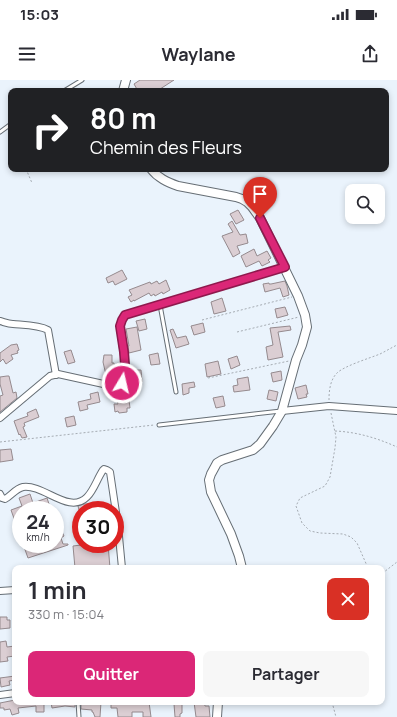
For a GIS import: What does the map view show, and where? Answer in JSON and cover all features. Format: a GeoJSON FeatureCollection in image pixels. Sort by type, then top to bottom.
{"type":"FeatureCollection","features":[{"type":"Feature","properties":{"kind":"street"},"geometry":{"type":"LineString","coordinates":[[154,172],[163,180],[178,186],[236,197],[247,202],[260,218],[285,267],[305,315],[307,327],[282,411],[256,448],[217,463],[209,480],[211,492],[231,534],[241,565]]}},
{"type":"Feature","properties":{"kind":"street"},"geometry":{"type":"LineString","coordinates":[[0,418],[50,376],[56,375],[108,385],[122,383],[126,378],[120,326],[125,315],[285,267]]}},
{"type":"Feature","properties":{"kind":"street"},"geometry":{"type":"LineString","coordinates":[[0,321],[48,330],[56,375]]}},
{"type":"Feature","properties":{"kind":"street"},"geometry":{"type":"LineString","coordinates":[[282,411],[329,406],[397,411]]}},
{"type":"Feature","properties":{"kind":"street"},"geometry":{"type":"LineString","coordinates":[[0,494],[2,498],[5,499],[15,490],[21,488],[33,488],[60,499],[75,503],[86,498],[91,493],[102,470],[107,470],[110,472],[111,478],[122,565]]}},
{"type":"Feature","properties":{"kind":"street"},"geometry":{"type":"LineString","coordinates":[[0,591],[12,590]]}},
{"type":"Feature","properties":{"kind":"street"},"geometry":{"type":"LineString","coordinates":[[0,695],[12,693]]}},
{"type":"Feature","properties":{"kind":"street"},"geometry":{"type":"LineString","coordinates":[[217,717],[218,705]]}},
{"type":"Feature","properties":{"kind":"lane"},"geometry":{"type":"LineString","coordinates":[[69,88],[82,80]]}},
{"type":"Feature","properties":{"kind":"lane"},"geometry":{"type":"LineString","coordinates":[[160,304],[176,392]]}},
{"type":"Feature","properties":{"kind":"lane"},"geometry":{"type":"LineString","coordinates":[[159,425],[282,411]]}},
{"type":"Feature","properties":{"kind":"lane"},"geometry":{"type":"LineString","coordinates":[[78,705],[79,717]]}},
{"type":"Feature","properties":{"kind":"path"},"geometry":{"type":"LineString","coordinates":[[27,172],[32,183]]}},
{"type":"Feature","properties":{"kind":"path"},"geometry":{"type":"LineString","coordinates":[[202,320],[298,296]]}},
{"type":"Feature","properties":{"kind":"path"},"geometry":{"type":"LineString","coordinates":[[237,332],[305,315]]}},
{"type":"Feature","properties":{"kind":"path"},"geometry":{"type":"LineString","coordinates":[[367,565],[358,543],[351,537],[343,534],[310,532],[302,523],[296,506],[300,498],[325,486],[330,477],[336,437],[329,406],[329,393],[331,383],[337,373],[347,367],[383,353],[397,345]]}},
{"type":"Feature","properties":{"kind":"path"},"geometry":{"type":"LineString","coordinates":[[208,378],[296,360]]}},
{"type":"Feature","properties":{"kind":"path"},"geometry":{"type":"LineString","coordinates":[[0,442],[159,425]]}},
{"type":"Feature","properties":{"kind":"path"},"geometry":{"type":"LineString","coordinates":[[334,431],[357,434],[383,441],[397,447]]}},
{"type":"Feature","properties":{"kind":"path"},"geometry":{"type":"LineString","coordinates":[[385,571],[397,562]]}},
{"type":"Feature","properties":{"kind":"path"},"geometry":{"type":"LineString","coordinates":[[333,705],[336,717]]}},
{"type":"Feature","properties":{"kind":"building"},"geometry":{"type":"Polygon","coordinates":[[[140,80],[174,80],[162,88],[136,88],[134,84],[140,80]]]}},
{"type":"Feature","properties":{"kind":"building"},"geometry":{"type":"Polygon","coordinates":[[[238,210],[244,220],[236,224],[230,214],[238,210]]]}},
{"type":"Feature","properties":{"kind":"building"},"geometry":{"type":"Polygon","coordinates":[[[232,221],[240,235],[246,234],[248,243],[237,246],[240,253],[233,257],[222,236],[233,232],[228,224],[232,221]]]}},
{"type":"Feature","properties":{"kind":"building"},"geometry":{"type":"Polygon","coordinates":[[[254,249],[257,256],[267,251],[271,258],[268,260],[270,262],[262,266],[259,261],[246,267],[241,256],[254,249]]]}},
{"type":"Feature","properties":{"kind":"building"},"geometry":{"type":"Polygon","coordinates":[[[122,270],[127,279],[115,285],[113,281],[108,283],[106,278],[122,270]]]}},
{"type":"Feature","properties":{"kind":"building"},"geometry":{"type":"Polygon","coordinates":[[[166,280],[170,290],[163,294],[162,292],[155,296],[154,294],[151,296],[149,293],[131,302],[128,297],[132,295],[129,290],[150,282],[151,284],[157,281],[159,284],[166,280]]]}},
{"type":"Feature","properties":{"kind":"building"},"geometry":{"type":"Polygon","coordinates":[[[285,281],[289,295],[283,297],[280,288],[265,292],[263,284],[285,281]]]}},
{"type":"Feature","properties":{"kind":"building"},"geometry":{"type":"Polygon","coordinates":[[[222,298],[226,311],[214,314],[211,302],[222,298]]]}},
{"type":"Feature","properties":{"kind":"building"},"geometry":{"type":"Polygon","coordinates":[[[285,307],[288,315],[277,318],[275,309],[285,307]]]}},
{"type":"Feature","properties":{"kind":"building"},"geometry":{"type":"Polygon","coordinates":[[[145,319],[147,329],[139,331],[136,321],[145,319]]]}},
{"type":"Feature","properties":{"kind":"building"},"geometry":{"type":"Polygon","coordinates":[[[203,323],[205,332],[194,335],[191,326],[203,323]]]}},
{"type":"Feature","properties":{"kind":"building"},"geometry":{"type":"Polygon","coordinates":[[[290,326],[291,330],[278,332],[283,357],[268,360],[266,347],[273,345],[270,328],[290,326]]]}},
{"type":"Feature","properties":{"kind":"building"},"geometry":{"type":"Polygon","coordinates":[[[137,327],[141,350],[129,353],[126,329],[137,327]]]}},
{"type":"Feature","properties":{"kind":"building"},"geometry":{"type":"Polygon","coordinates":[[[173,329],[177,338],[186,336],[189,344],[176,348],[170,330],[173,329]]]}},
{"type":"Feature","properties":{"kind":"building"},"geometry":{"type":"Polygon","coordinates":[[[17,344],[19,350],[17,351],[18,353],[11,355],[13,359],[6,364],[3,359],[0,362],[0,353],[11,345],[17,344]]]}},
{"type":"Feature","properties":{"kind":"building"},"geometry":{"type":"Polygon","coordinates":[[[71,350],[75,362],[68,364],[64,352],[71,350]]]}},
{"type":"Feature","properties":{"kind":"building"},"geometry":{"type":"Polygon","coordinates":[[[158,353],[160,364],[151,365],[149,355],[158,353]]]}},
{"type":"Feature","properties":{"kind":"building"},"geometry":{"type":"Polygon","coordinates":[[[104,355],[112,355],[112,363],[114,363],[115,371],[112,372],[112,374],[106,375],[103,362],[104,355]]]}},
{"type":"Feature","properties":{"kind":"building"},"geometry":{"type":"Polygon","coordinates":[[[237,356],[240,365],[231,369],[228,359],[237,356]]]}},
{"type":"Feature","properties":{"kind":"building"},"geometry":{"type":"Polygon","coordinates":[[[218,361],[221,374],[207,377],[205,364],[218,361]]]}},
{"type":"Feature","properties":{"kind":"building"},"geometry":{"type":"Polygon","coordinates":[[[132,370],[141,370],[142,382],[131,382],[132,370]]]}},
{"type":"Feature","properties":{"kind":"building"},"geometry":{"type":"Polygon","coordinates":[[[281,371],[282,380],[273,382],[271,373],[281,371]]]}},
{"type":"Feature","properties":{"kind":"building"},"geometry":{"type":"Polygon","coordinates":[[[9,376],[13,393],[16,392],[17,398],[0,412],[0,396],[3,395],[0,377],[9,376]]]}},
{"type":"Feature","properties":{"kind":"building"},"geometry":{"type":"Polygon","coordinates":[[[248,377],[250,390],[234,392],[233,386],[238,385],[237,379],[248,377]]]}},
{"type":"Feature","properties":{"kind":"building"},"geometry":{"type":"Polygon","coordinates":[[[194,382],[195,387],[189,388],[189,393],[183,395],[182,384],[194,382]]]}},
{"type":"Feature","properties":{"kind":"building"},"geometry":{"type":"Polygon","coordinates":[[[306,385],[308,394],[306,394],[307,397],[298,399],[295,388],[306,385]]]}},
{"type":"Feature","properties":{"kind":"building"},"geometry":{"type":"Polygon","coordinates":[[[269,390],[278,392],[276,401],[267,399],[269,390]]]}},
{"type":"Feature","properties":{"kind":"building"},"geometry":{"type":"Polygon","coordinates":[[[98,392],[100,402],[87,405],[88,409],[80,411],[78,402],[91,399],[90,394],[98,392]]]}},
{"type":"Feature","properties":{"kind":"building"},"geometry":{"type":"Polygon","coordinates":[[[223,396],[225,406],[216,408],[213,398],[223,396]]]}},
{"type":"Feature","properties":{"kind":"building"},"geometry":{"type":"Polygon","coordinates":[[[129,400],[130,408],[127,408],[127,412],[115,412],[114,404],[118,404],[117,401],[129,400]]]}},
{"type":"Feature","properties":{"kind":"building"},"geometry":{"type":"Polygon","coordinates":[[[36,409],[39,417],[24,423],[25,426],[23,427],[27,437],[22,438],[20,434],[19,435],[14,421],[28,416],[27,413],[36,409]]]}},
{"type":"Feature","properties":{"kind":"building"},"geometry":{"type":"Polygon","coordinates":[[[74,416],[76,425],[67,427],[65,418],[74,416]]]}},
{"type":"Feature","properties":{"kind":"building"},"geometry":{"type":"Polygon","coordinates":[[[11,449],[13,460],[0,462],[0,450],[11,449]]]}},
{"type":"Feature","properties":{"kind":"building"},"geometry":{"type":"Polygon","coordinates":[[[30,494],[32,501],[20,501],[19,498],[30,494]]]}},
{"type":"Feature","properties":{"kind":"building"},"geometry":{"type":"Polygon","coordinates":[[[47,498],[48,501],[39,501],[47,498]]]}},
{"type":"Feature","properties":{"kind":"building"},"geometry":{"type":"Polygon","coordinates":[[[26,553],[43,553],[28,558],[26,553]]]}},
{"type":"Feature","properties":{"kind":"building"},"geometry":{"type":"Polygon","coordinates":[[[74,553],[109,553],[110,565],[75,565],[74,553]]]}},
{"type":"Feature","properties":{"kind":"building"},"geometry":{"type":"Polygon","coordinates":[[[0,617],[7,617],[7,620],[10,620],[10,628],[0,629],[0,617]]]}},
{"type":"Feature","properties":{"kind":"building"},"geometry":{"type":"Polygon","coordinates":[[[6,641],[7,647],[12,646],[12,656],[7,657],[8,661],[0,662],[0,642],[6,641]]]}},
{"type":"Feature","properties":{"kind":"building"},"geometry":{"type":"Polygon","coordinates":[[[12,676],[12,680],[9,681],[10,685],[1,687],[0,678],[12,676]]]}},
{"type":"Feature","properties":{"kind":"building"},"geometry":{"type":"Polygon","coordinates":[[[12,701],[12,705],[44,705],[44,712],[36,712],[36,706],[18,708],[19,713],[12,715],[10,709],[4,710],[4,708],[0,708],[0,703],[12,701]]]}},
{"type":"Feature","properties":{"kind":"building"},"geometry":{"type":"Polygon","coordinates":[[[52,705],[75,705],[75,707],[65,706],[52,708],[52,705]]]}},
{"type":"Feature","properties":{"kind":"building"},"geometry":{"type":"Polygon","coordinates":[[[81,705],[101,705],[100,717],[95,717],[92,710],[81,709],[81,705]]]}},
{"type":"Feature","properties":{"kind":"building"},"geometry":{"type":"Polygon","coordinates":[[[111,705],[149,705],[151,717],[143,717],[143,712],[132,712],[132,717],[118,717],[117,708],[111,708],[111,705]]]}},
{"type":"Feature","properties":{"kind":"building"},"geometry":{"type":"Polygon","coordinates":[[[174,705],[182,705],[182,713],[180,714],[180,717],[175,717],[174,705]]]}},
{"type":"Feature","properties":{"kind":"building"},"geometry":{"type":"Polygon","coordinates":[[[194,705],[209,706],[210,717],[196,717],[194,705]]]}},
{"type":"Feature","properties":{"kind":"route"},"geometry":{"type":"LineString","coordinates":[[122,383],[126,378],[120,326],[125,315],[285,267],[260,218]]}}]}
